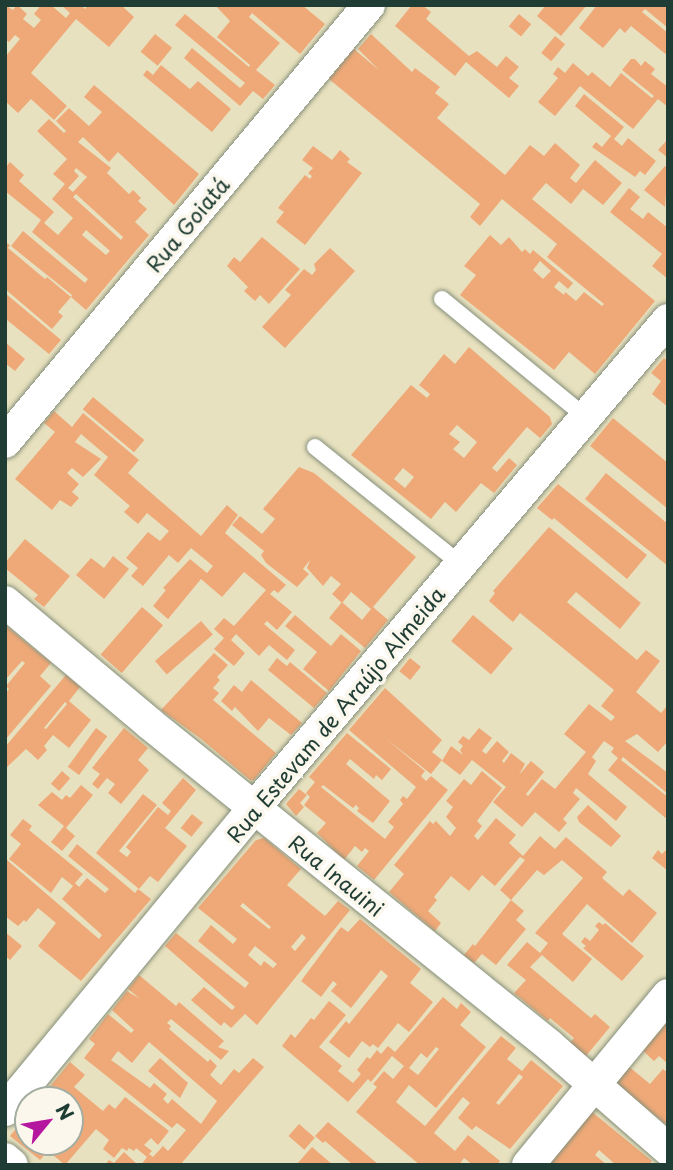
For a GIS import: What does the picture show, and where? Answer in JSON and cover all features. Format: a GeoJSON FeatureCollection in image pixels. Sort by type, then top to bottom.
{"type":"FeatureCollection","features":[{"type":"Feature","properties":{"kind":"street","name":"Rua Goiatá"},"geometry":{"type":"LineString","coordinates":[[5,442],[369,5]]}},
{"type":"Feature","properties":{"kind":"street","name":"Rua Estevam de Araújo Almeida"},"geometry":{"type":"LineString","coordinates":[[5,1110],[254,808],[587,419],[668,320]]}},
{"type":"Feature","properties":{"kind":"street","name":"Rua Inauini"},"geometry":{"type":"LineString","coordinates":[[5,602],[594,1083],[668,1149]]}},
{"type":"Feature","properties":{"kind":"street"},"geometry":{"type":"LineString","coordinates":[[528,1165],[668,995]]}},
{"type":"Feature","properties":{"kind":"street"},"geometry":{"type":"LineString","coordinates":[[5,1159],[12,1165]]}},
{"type":"Feature","properties":{"kind":"lane"},"geometry":{"type":"LineString","coordinates":[[442,299],[587,419]]}},
{"type":"Feature","properties":{"kind":"lane"},"geometry":{"type":"LineString","coordinates":[[315,447],[462,565]]}},
{"type":"Feature","properties":{"kind":"building"},"geometry":{"type":"Polygon","coordinates":[[[5,5],[13,10],[17,5],[27,14],[23,19],[34,28],[41,20],[34,14],[41,5],[51,5],[66,18],[70,13],[61,5],[81,5],[85,9],[88,5],[121,5],[134,17],[109,47],[76,19],[31,73],[67,106],[54,120],[31,99],[18,113],[5,101],[5,57],[20,39],[15,35],[9,42],[5,39],[5,5]]]}},
{"type":"Feature","properties":{"kind":"building"},"geometry":{"type":"Polygon","coordinates":[[[215,5],[302,5],[325,24],[300,54],[252,13],[249,17],[280,43],[256,70],[275,85],[263,99],[253,91],[240,106],[184,58],[192,48],[240,88],[245,83],[175,25],[185,14],[249,67],[250,65],[217,37],[230,21],[215,5]]]}},
{"type":"Feature","properties":{"kind":"building"},"geometry":{"type":"Polygon","coordinates":[[[412,5],[422,5],[431,12],[426,19],[469,56],[477,51],[497,67],[506,56],[519,67],[509,78],[519,86],[509,98],[466,62],[455,76],[395,26],[412,5]]]}},
{"type":"Feature","properties":{"kind":"building"},"geometry":{"type":"Polygon","coordinates":[[[546,5],[587,5],[561,36],[537,16],[546,5]]]}},
{"type":"Feature","properties":{"kind":"building"},"geometry":{"type":"Polygon","coordinates":[[[597,5],[668,5],[668,28],[645,9],[642,12],[668,33],[668,56],[631,26],[625,33],[620,28],[603,48],[579,28],[597,5]]]}},
{"type":"Feature","properties":{"kind":"building"},"geometry":{"type":"Polygon","coordinates":[[[519,14],[531,24],[521,37],[509,26],[519,14]]]}},
{"type":"Feature","properties":{"kind":"building"},"geometry":{"type":"Polygon","coordinates":[[[155,34],[172,48],[158,66],[141,52],[155,34]]]}},
{"type":"Feature","properties":{"kind":"building"},"geometry":{"type":"Polygon","coordinates":[[[371,34],[412,72],[415,68],[440,87],[435,93],[449,104],[437,118],[505,175],[530,145],[544,156],[555,143],[580,165],[570,178],[576,183],[595,160],[622,183],[603,205],[583,189],[571,204],[546,183],[532,199],[655,301],[595,374],[569,352],[554,370],[460,295],[476,275],[464,266],[490,235],[501,245],[509,237],[522,252],[525,249],[530,254],[533,250],[573,283],[568,289],[559,281],[554,287],[564,295],[565,292],[576,301],[584,292],[602,306],[604,304],[547,257],[557,244],[502,199],[480,226],[470,217],[480,204],[329,79],[354,49],[380,71],[358,49],[371,34]],[[540,261],[533,270],[543,279],[551,271],[540,261]]]}},
{"type":"Feature","properties":{"kind":"building"},"geometry":{"type":"Polygon","coordinates":[[[555,36],[565,44],[551,61],[541,53],[555,36]]]}},
{"type":"Feature","properties":{"kind":"building"},"geometry":{"type":"Polygon","coordinates":[[[631,59],[635,59],[641,66],[645,61],[655,69],[651,74],[668,87],[668,107],[658,99],[633,129],[580,86],[555,116],[538,102],[558,78],[553,74],[558,67],[565,73],[573,63],[588,76],[592,72],[610,87],[621,73],[652,98],[654,96],[622,70],[631,59]]]}},
{"type":"Feature","properties":{"kind":"building"},"geometry":{"type":"Polygon","coordinates":[[[161,65],[190,89],[198,81],[231,109],[212,132],[143,75],[147,70],[153,75],[161,65]]]}},
{"type":"Feature","properties":{"kind":"building"},"geometry":{"type":"Polygon","coordinates":[[[94,85],[199,174],[174,205],[118,152],[109,162],[83,137],[78,142],[111,168],[107,173],[129,194],[133,190],[141,198],[138,201],[147,209],[135,222],[149,235],[86,310],[72,295],[11,246],[23,231],[85,283],[88,279],[32,232],[41,220],[5,191],[5,168],[10,162],[24,175],[19,181],[54,212],[44,223],[58,235],[73,218],[52,199],[65,184],[53,174],[67,159],[37,131],[49,119],[64,133],[66,131],[56,121],[69,108],[89,126],[102,112],[84,97],[94,85]],[[76,168],[74,171],[79,176],[68,188],[73,192],[87,177],[76,168]],[[76,194],[73,197],[121,240],[123,237],[76,194]],[[86,230],[82,235],[106,255],[110,251],[86,230]]]}},
{"type":"Feature","properties":{"kind":"building"},"geometry":{"type":"Polygon","coordinates":[[[584,94],[624,127],[614,139],[622,146],[628,138],[656,161],[645,175],[640,171],[635,177],[592,147],[596,142],[602,147],[611,136],[575,106],[584,94]]]}},
{"type":"Feature","properties":{"kind":"building"},"geometry":{"type":"Polygon","coordinates":[[[668,139],[668,158],[658,150],[668,139]]]}},
{"type":"Feature","properties":{"kind":"building"},"geometry":{"type":"Polygon","coordinates":[[[313,146],[332,160],[340,150],[350,159],[347,162],[362,173],[305,245],[276,222],[284,212],[278,208],[305,175],[310,179],[312,176],[308,173],[313,168],[302,160],[313,146]]]}},
{"type":"Feature","properties":{"kind":"building"},"geometry":{"type":"Polygon","coordinates":[[[665,166],[668,168],[665,207],[644,190],[665,166]]]}},
{"type":"Feature","properties":{"kind":"building"},"geometry":{"type":"Polygon","coordinates":[[[629,188],[640,197],[630,209],[643,219],[648,212],[668,228],[668,279],[652,266],[662,254],[610,212],[629,188]]]}},
{"type":"Feature","properties":{"kind":"building"},"geometry":{"type":"Polygon","coordinates":[[[262,237],[300,269],[269,304],[260,295],[255,301],[244,291],[248,287],[227,266],[234,257],[240,262],[262,237]]]}},
{"type":"Feature","properties":{"kind":"building"},"geometry":{"type":"Polygon","coordinates":[[[5,242],[10,245],[8,248],[45,279],[47,277],[71,297],[58,312],[63,316],[52,329],[5,289],[5,242]]]}},
{"type":"Feature","properties":{"kind":"building"},"geometry":{"type":"Polygon","coordinates":[[[330,248],[355,271],[285,348],[262,327],[291,295],[285,290],[304,269],[312,275],[316,270],[314,264],[330,248]]]}},
{"type":"Feature","properties":{"kind":"building"},"geometry":{"type":"Polygon","coordinates":[[[5,293],[61,340],[49,354],[7,320],[5,293]]]}},
{"type":"Feature","properties":{"kind":"building"},"geometry":{"type":"Polygon","coordinates":[[[5,342],[25,359],[15,371],[5,363],[5,342]]]}},
{"type":"Feature","properties":{"kind":"building"},"geometry":{"type":"Polygon","coordinates":[[[469,347],[550,417],[552,424],[540,438],[527,427],[492,468],[497,472],[509,458],[517,465],[494,493],[481,483],[456,512],[445,502],[431,519],[351,455],[411,385],[427,398],[430,394],[419,385],[444,354],[455,364],[469,347]],[[457,425],[449,434],[460,442],[453,449],[464,458],[477,442],[457,425]],[[403,468],[394,479],[405,488],[414,477],[403,468]]]}},
{"type":"Feature","properties":{"kind":"building"},"geometry":{"type":"Polygon","coordinates":[[[664,358],[668,362],[668,407],[652,394],[661,381],[651,373],[664,358]]]}},
{"type":"Feature","properties":{"kind":"building"},"geometry":{"type":"Polygon","coordinates":[[[93,397],[144,440],[134,452],[83,409],[93,397]]]}},
{"type":"Feature","properties":{"kind":"building"},"geometry":{"type":"Polygon","coordinates":[[[54,411],[72,427],[83,413],[139,460],[128,473],[201,536],[227,505],[238,515],[225,533],[286,585],[278,593],[274,590],[270,594],[292,612],[277,630],[267,621],[264,624],[295,650],[287,660],[269,645],[259,656],[236,634],[231,640],[245,653],[234,666],[214,649],[224,638],[214,629],[224,618],[234,626],[266,590],[244,572],[222,597],[201,579],[168,619],[153,606],[166,590],[163,588],[190,559],[207,573],[213,566],[191,548],[178,563],[169,555],[143,586],[131,576],[138,568],[126,558],[148,532],[160,541],[169,531],[147,513],[138,524],[124,512],[130,506],[94,475],[108,457],[81,434],[75,442],[101,459],[83,477],[72,468],[67,473],[79,484],[72,492],[79,498],[71,507],[60,500],[52,510],[15,479],[55,432],[44,423],[54,411]]]}},
{"type":"Feature","properties":{"kind":"building"},"geometry":{"type":"Polygon","coordinates":[[[613,418],[668,463],[668,509],[590,446],[613,418]]]}},
{"type":"Feature","properties":{"kind":"building"},"geometry":{"type":"Polygon","coordinates":[[[299,467],[314,473],[416,557],[373,607],[388,620],[365,648],[329,618],[342,603],[332,594],[341,584],[331,576],[323,586],[307,568],[310,560],[303,569],[309,574],[297,587],[266,563],[261,555],[264,551],[232,525],[240,516],[262,534],[275,519],[263,509],[299,467]],[[351,592],[342,602],[362,620],[371,609],[351,592]]]}},
{"type":"Feature","properties":{"kind":"building"},"geometry":{"type":"Polygon","coordinates":[[[606,473],[668,524],[668,566],[585,499],[606,473]]]}},
{"type":"Feature","properties":{"kind":"building"},"geometry":{"type":"Polygon","coordinates":[[[558,484],[647,555],[627,579],[554,518],[552,520],[537,508],[558,484]]]}},
{"type":"Feature","properties":{"kind":"building"},"geometry":{"type":"Polygon","coordinates":[[[549,527],[641,603],[620,629],[576,592],[567,602],[637,660],[646,650],[660,661],[636,692],[661,713],[668,705],[668,741],[658,752],[637,734],[625,741],[668,773],[668,794],[623,757],[621,760],[668,797],[668,820],[608,770],[618,758],[611,752],[614,748],[604,741],[592,757],[596,761],[588,774],[627,807],[616,821],[576,788],[573,793],[580,799],[563,819],[567,823],[559,832],[535,812],[522,827],[493,802],[506,787],[472,760],[460,775],[442,761],[451,746],[463,755],[460,750],[463,746],[458,742],[463,736],[469,740],[479,728],[492,738],[482,751],[486,754],[497,741],[509,752],[502,761],[504,763],[511,753],[525,764],[519,775],[531,761],[544,772],[526,794],[528,796],[542,779],[555,789],[586,752],[564,734],[589,704],[611,721],[615,717],[601,706],[614,690],[520,613],[513,622],[489,601],[495,593],[493,591],[549,527]]]}},
{"type":"Feature","properties":{"kind":"building"},"geometry":{"type":"Polygon","coordinates":[[[25,539],[70,576],[44,607],[34,599],[38,595],[5,568],[5,563],[25,539]]]}},
{"type":"Feature","properties":{"kind":"building"},"geometry":{"type":"Polygon","coordinates":[[[113,556],[129,569],[104,599],[76,575],[91,558],[104,568],[113,556]]]}},
{"type":"Feature","properties":{"kind":"building"},"geometry":{"type":"Polygon","coordinates":[[[142,607],[163,625],[122,673],[101,655],[142,607]]]}},
{"type":"Feature","properties":{"kind":"building"},"geometry":{"type":"Polygon","coordinates":[[[295,615],[331,646],[341,634],[361,651],[329,691],[303,669],[317,652],[285,626],[295,615]]]}},
{"type":"Feature","properties":{"kind":"building"},"geometry":{"type":"Polygon","coordinates":[[[473,615],[513,648],[491,674],[451,641],[473,615]]]}},
{"type":"Feature","properties":{"kind":"building"},"geometry":{"type":"Polygon","coordinates":[[[201,621],[213,635],[167,675],[155,661],[201,621]]]}},
{"type":"Feature","properties":{"kind":"building"},"geometry":{"type":"Polygon","coordinates":[[[5,625],[51,663],[40,676],[51,686],[5,740],[5,694],[9,689],[6,686],[25,663],[22,661],[5,680],[5,625]]]}},
{"type":"Feature","properties":{"kind":"building"},"geometry":{"type":"Polygon","coordinates":[[[214,653],[228,665],[217,677],[220,680],[213,688],[219,693],[213,700],[276,753],[254,780],[250,780],[200,738],[161,710],[214,653]]]}},
{"type":"Feature","properties":{"kind":"building"},"geometry":{"type":"Polygon","coordinates":[[[277,658],[287,666],[290,662],[327,693],[314,708],[268,670],[277,658]]]}},
{"type":"Feature","properties":{"kind":"building"},"geometry":{"type":"Polygon","coordinates":[[[410,658],[421,667],[410,680],[399,671],[410,658]]]}},
{"type":"Feature","properties":{"kind":"building"},"geometry":{"type":"Polygon","coordinates":[[[66,675],[80,687],[69,701],[91,720],[69,748],[53,735],[44,746],[47,750],[38,760],[26,749],[5,769],[5,747],[66,675]],[[65,702],[44,728],[46,729],[67,704],[65,702]]]}},
{"type":"Feature","properties":{"kind":"building"},"geometry":{"type":"Polygon","coordinates":[[[251,680],[302,723],[291,735],[269,718],[258,731],[235,707],[232,711],[221,701],[234,685],[242,692],[251,680]]]}},
{"type":"Feature","properties":{"kind":"building"},"geometry":{"type":"Polygon","coordinates":[[[385,688],[442,740],[432,752],[442,760],[431,774],[384,737],[425,771],[421,776],[426,781],[431,776],[448,790],[374,880],[357,866],[369,851],[365,848],[362,852],[355,846],[344,860],[317,833],[326,823],[304,805],[310,797],[306,793],[315,782],[309,777],[347,733],[391,769],[382,780],[376,775],[374,779],[350,759],[346,764],[390,801],[373,823],[357,811],[359,808],[356,805],[353,808],[323,785],[321,787],[385,839],[394,827],[388,822],[403,804],[400,800],[403,796],[407,799],[416,787],[349,730],[385,688]]]}},
{"type":"Feature","properties":{"kind":"building"},"geometry":{"type":"Polygon","coordinates":[[[96,728],[107,736],[79,775],[68,767],[96,728]]]}},
{"type":"Feature","properties":{"kind":"building"},"geometry":{"type":"Polygon","coordinates":[[[124,728],[148,748],[138,760],[149,770],[121,804],[108,793],[115,784],[107,778],[98,789],[92,784],[100,774],[92,768],[124,728]]]}},
{"type":"Feature","properties":{"kind":"building"},"geometry":{"type":"Polygon","coordinates":[[[62,771],[70,778],[59,791],[51,784],[62,771]]]}},
{"type":"Feature","properties":{"kind":"building"},"geometry":{"type":"Polygon","coordinates":[[[482,771],[502,788],[477,821],[482,826],[474,836],[478,840],[496,818],[516,835],[509,843],[523,856],[540,836],[555,849],[566,837],[607,872],[602,878],[623,896],[629,889],[657,913],[632,943],[587,904],[562,934],[592,959],[573,982],[542,955],[530,967],[591,1018],[595,1014],[610,1027],[586,1056],[570,1043],[574,1038],[514,993],[526,980],[507,965],[527,942],[540,953],[548,943],[535,933],[583,878],[562,860],[544,875],[537,870],[511,900],[500,890],[525,860],[520,857],[495,886],[482,875],[469,891],[451,876],[434,897],[437,900],[428,911],[441,923],[435,931],[389,892],[404,874],[394,865],[430,821],[433,824],[436,821],[450,836],[456,828],[446,817],[453,807],[446,801],[464,779],[471,785],[482,771]]]}},
{"type":"Feature","properties":{"kind":"building"},"geometry":{"type":"Polygon","coordinates":[[[183,778],[196,790],[165,828],[187,846],[158,882],[150,876],[139,889],[96,853],[143,794],[157,805],[119,851],[127,857],[131,852],[126,847],[158,807],[168,815],[171,811],[162,803],[183,778]]]}},
{"type":"Feature","properties":{"kind":"building"},"geometry":{"type":"Polygon","coordinates":[[[81,785],[93,795],[66,828],[75,836],[62,851],[51,842],[64,826],[38,805],[52,792],[62,800],[66,795],[70,798],[81,785]]]}},
{"type":"Feature","properties":{"kind":"building"},"geometry":{"type":"Polygon","coordinates":[[[299,789],[307,795],[300,803],[304,807],[296,816],[286,804],[299,789]]]}},
{"type":"Feature","properties":{"kind":"building"},"geometry":{"type":"Polygon","coordinates":[[[588,805],[621,836],[611,847],[579,822],[577,817],[588,805]]]}},
{"type":"Feature","properties":{"kind":"building"},"geometry":{"type":"Polygon","coordinates":[[[192,814],[203,823],[192,837],[181,828],[192,814]]]}},
{"type":"Feature","properties":{"kind":"building"},"geometry":{"type":"Polygon","coordinates":[[[23,819],[32,826],[29,830],[83,874],[75,883],[79,887],[87,878],[105,893],[109,889],[68,856],[77,844],[135,893],[138,889],[151,899],[81,981],[38,946],[56,923],[38,908],[26,922],[24,920],[18,926],[5,916],[7,860],[99,939],[102,935],[62,899],[73,886],[62,877],[51,893],[9,859],[21,844],[10,835],[23,819]]]}},
{"type":"Feature","properties":{"kind":"building"},"geometry":{"type":"Polygon","coordinates":[[[264,838],[301,869],[287,885],[325,916],[338,901],[350,910],[257,1025],[245,1014],[231,1028],[224,1022],[221,1026],[191,1000],[204,987],[232,1010],[235,1007],[165,946],[176,933],[245,988],[249,983],[198,941],[211,925],[233,944],[237,939],[198,908],[256,840],[264,838]],[[243,903],[240,906],[269,929],[271,927],[243,903]],[[302,934],[291,947],[295,951],[306,938],[302,934]],[[255,946],[248,955],[261,966],[264,961],[273,968],[277,964],[255,946]]]}},
{"type":"Feature","properties":{"kind":"building"},"geometry":{"type":"Polygon","coordinates":[[[668,848],[668,871],[652,858],[658,850],[662,854],[668,848]]]}},
{"type":"Feature","properties":{"kind":"building"},"geometry":{"type":"Polygon","coordinates":[[[511,900],[524,911],[516,920],[526,929],[496,965],[482,954],[474,963],[464,955],[473,944],[475,946],[511,900]]]}},
{"type":"Feature","properties":{"kind":"building"},"geometry":{"type":"Polygon","coordinates":[[[360,919],[421,969],[410,983],[433,1002],[409,1032],[398,1023],[378,1048],[373,1044],[370,1047],[362,1041],[349,1058],[329,1042],[346,1021],[349,1024],[388,976],[381,970],[351,1008],[331,991],[337,984],[333,981],[321,997],[301,981],[341,927],[348,932],[360,919]]]}},
{"type":"Feature","properties":{"kind":"building"},"geometry":{"type":"Polygon","coordinates":[[[599,922],[603,925],[605,923],[644,956],[622,981],[583,948],[586,946],[581,942],[585,937],[590,941],[599,930],[595,926],[599,922]]]}},
{"type":"Feature","properties":{"kind":"building"},"geometry":{"type":"Polygon","coordinates":[[[5,932],[22,946],[10,960],[5,956],[5,932]]]}},
{"type":"Feature","properties":{"kind":"building"},"geometry":{"type":"Polygon","coordinates":[[[139,975],[176,1006],[179,1002],[224,1041],[218,1047],[229,1051],[221,1060],[171,1019],[167,1023],[171,1026],[169,1029],[208,1062],[210,1059],[217,1066],[210,1075],[221,1085],[234,1069],[239,1073],[253,1058],[264,1067],[180,1165],[141,1165],[147,1157],[136,1148],[134,1151],[129,1148],[127,1151],[122,1148],[114,1158],[103,1149],[109,1140],[96,1129],[84,1143],[84,1095],[103,1111],[109,1104],[115,1109],[125,1097],[169,1131],[158,1145],[151,1138],[144,1145],[152,1151],[149,1154],[153,1157],[163,1146],[168,1151],[186,1130],[177,1123],[172,1128],[84,1058],[95,1044],[89,1039],[108,1014],[131,1033],[134,1030],[112,1010],[127,991],[140,999],[128,989],[139,975]],[[149,1042],[132,1063],[118,1051],[111,1060],[150,1088],[154,1083],[167,1094],[163,1099],[168,1104],[172,1099],[201,1124],[217,1101],[149,1042]]]}},
{"type":"Feature","properties":{"kind":"building"},"geometry":{"type":"Polygon","coordinates":[[[443,997],[457,1009],[461,1003],[471,1012],[460,1025],[486,1047],[436,1108],[409,1085],[396,1102],[425,1126],[501,1036],[516,1048],[507,1059],[522,1071],[531,1060],[563,1086],[510,1149],[476,1126],[472,1130],[458,1118],[470,1103],[463,1097],[434,1133],[455,1151],[468,1135],[500,1161],[497,1165],[473,1165],[464,1158],[459,1165],[420,1165],[356,1112],[377,1087],[373,1084],[384,1071],[393,1079],[404,1066],[392,1056],[371,1082],[368,1079],[348,1102],[282,1046],[291,1034],[295,1038],[311,1018],[314,1020],[329,1001],[346,1015],[319,1047],[342,1066],[338,1071],[353,1083],[361,1074],[357,1070],[367,1057],[370,1059],[377,1050],[381,1054],[388,1046],[395,1052],[443,997]],[[436,1047],[427,1058],[421,1053],[409,1068],[418,1075],[439,1049],[436,1047]],[[519,1074],[496,1103],[499,1105],[523,1077],[519,1074]]]}},
{"type":"Feature","properties":{"kind":"building"},"geometry":{"type":"Polygon","coordinates":[[[668,1017],[668,1064],[659,1056],[654,1061],[641,1049],[668,1017]]]}},
{"type":"Feature","properties":{"kind":"building"},"geometry":{"type":"Polygon","coordinates":[[[160,1058],[188,1083],[180,1098],[148,1071],[160,1058]]]}},
{"type":"Feature","properties":{"kind":"building"},"geometry":{"type":"Polygon","coordinates":[[[70,1062],[85,1075],[75,1086],[50,1086],[70,1062]]]}},
{"type":"Feature","properties":{"kind":"building"},"geometry":{"type":"Polygon","coordinates":[[[627,1065],[650,1084],[663,1069],[668,1073],[668,1126],[614,1082],[627,1065]]]}},
{"type":"Feature","properties":{"kind":"building"},"geometry":{"type":"Polygon","coordinates":[[[592,1112],[652,1161],[649,1165],[616,1165],[599,1150],[595,1155],[607,1165],[547,1165],[592,1112]]]}},
{"type":"Feature","properties":{"kind":"building"},"geometry":{"type":"Polygon","coordinates":[[[328,1122],[379,1165],[353,1165],[325,1141],[323,1143],[315,1136],[328,1122]]]}},
{"type":"Feature","properties":{"kind":"building"},"geometry":{"type":"Polygon","coordinates":[[[299,1124],[315,1138],[304,1150],[289,1136],[299,1124]]]}},
{"type":"Feature","properties":{"kind":"building"},"geometry":{"type":"Polygon","coordinates":[[[312,1147],[333,1165],[296,1165],[312,1147]]]}},
{"type":"Feature","properties":{"kind":"building"},"geometry":{"type":"Polygon","coordinates":[[[124,1152],[138,1165],[105,1165],[109,1160],[114,1163],[124,1152]]]}},
{"type":"Feature","properties":{"kind":"building"},"geometry":{"type":"Polygon","coordinates":[[[54,1156],[73,1156],[65,1165],[54,1156]]]}}]}
